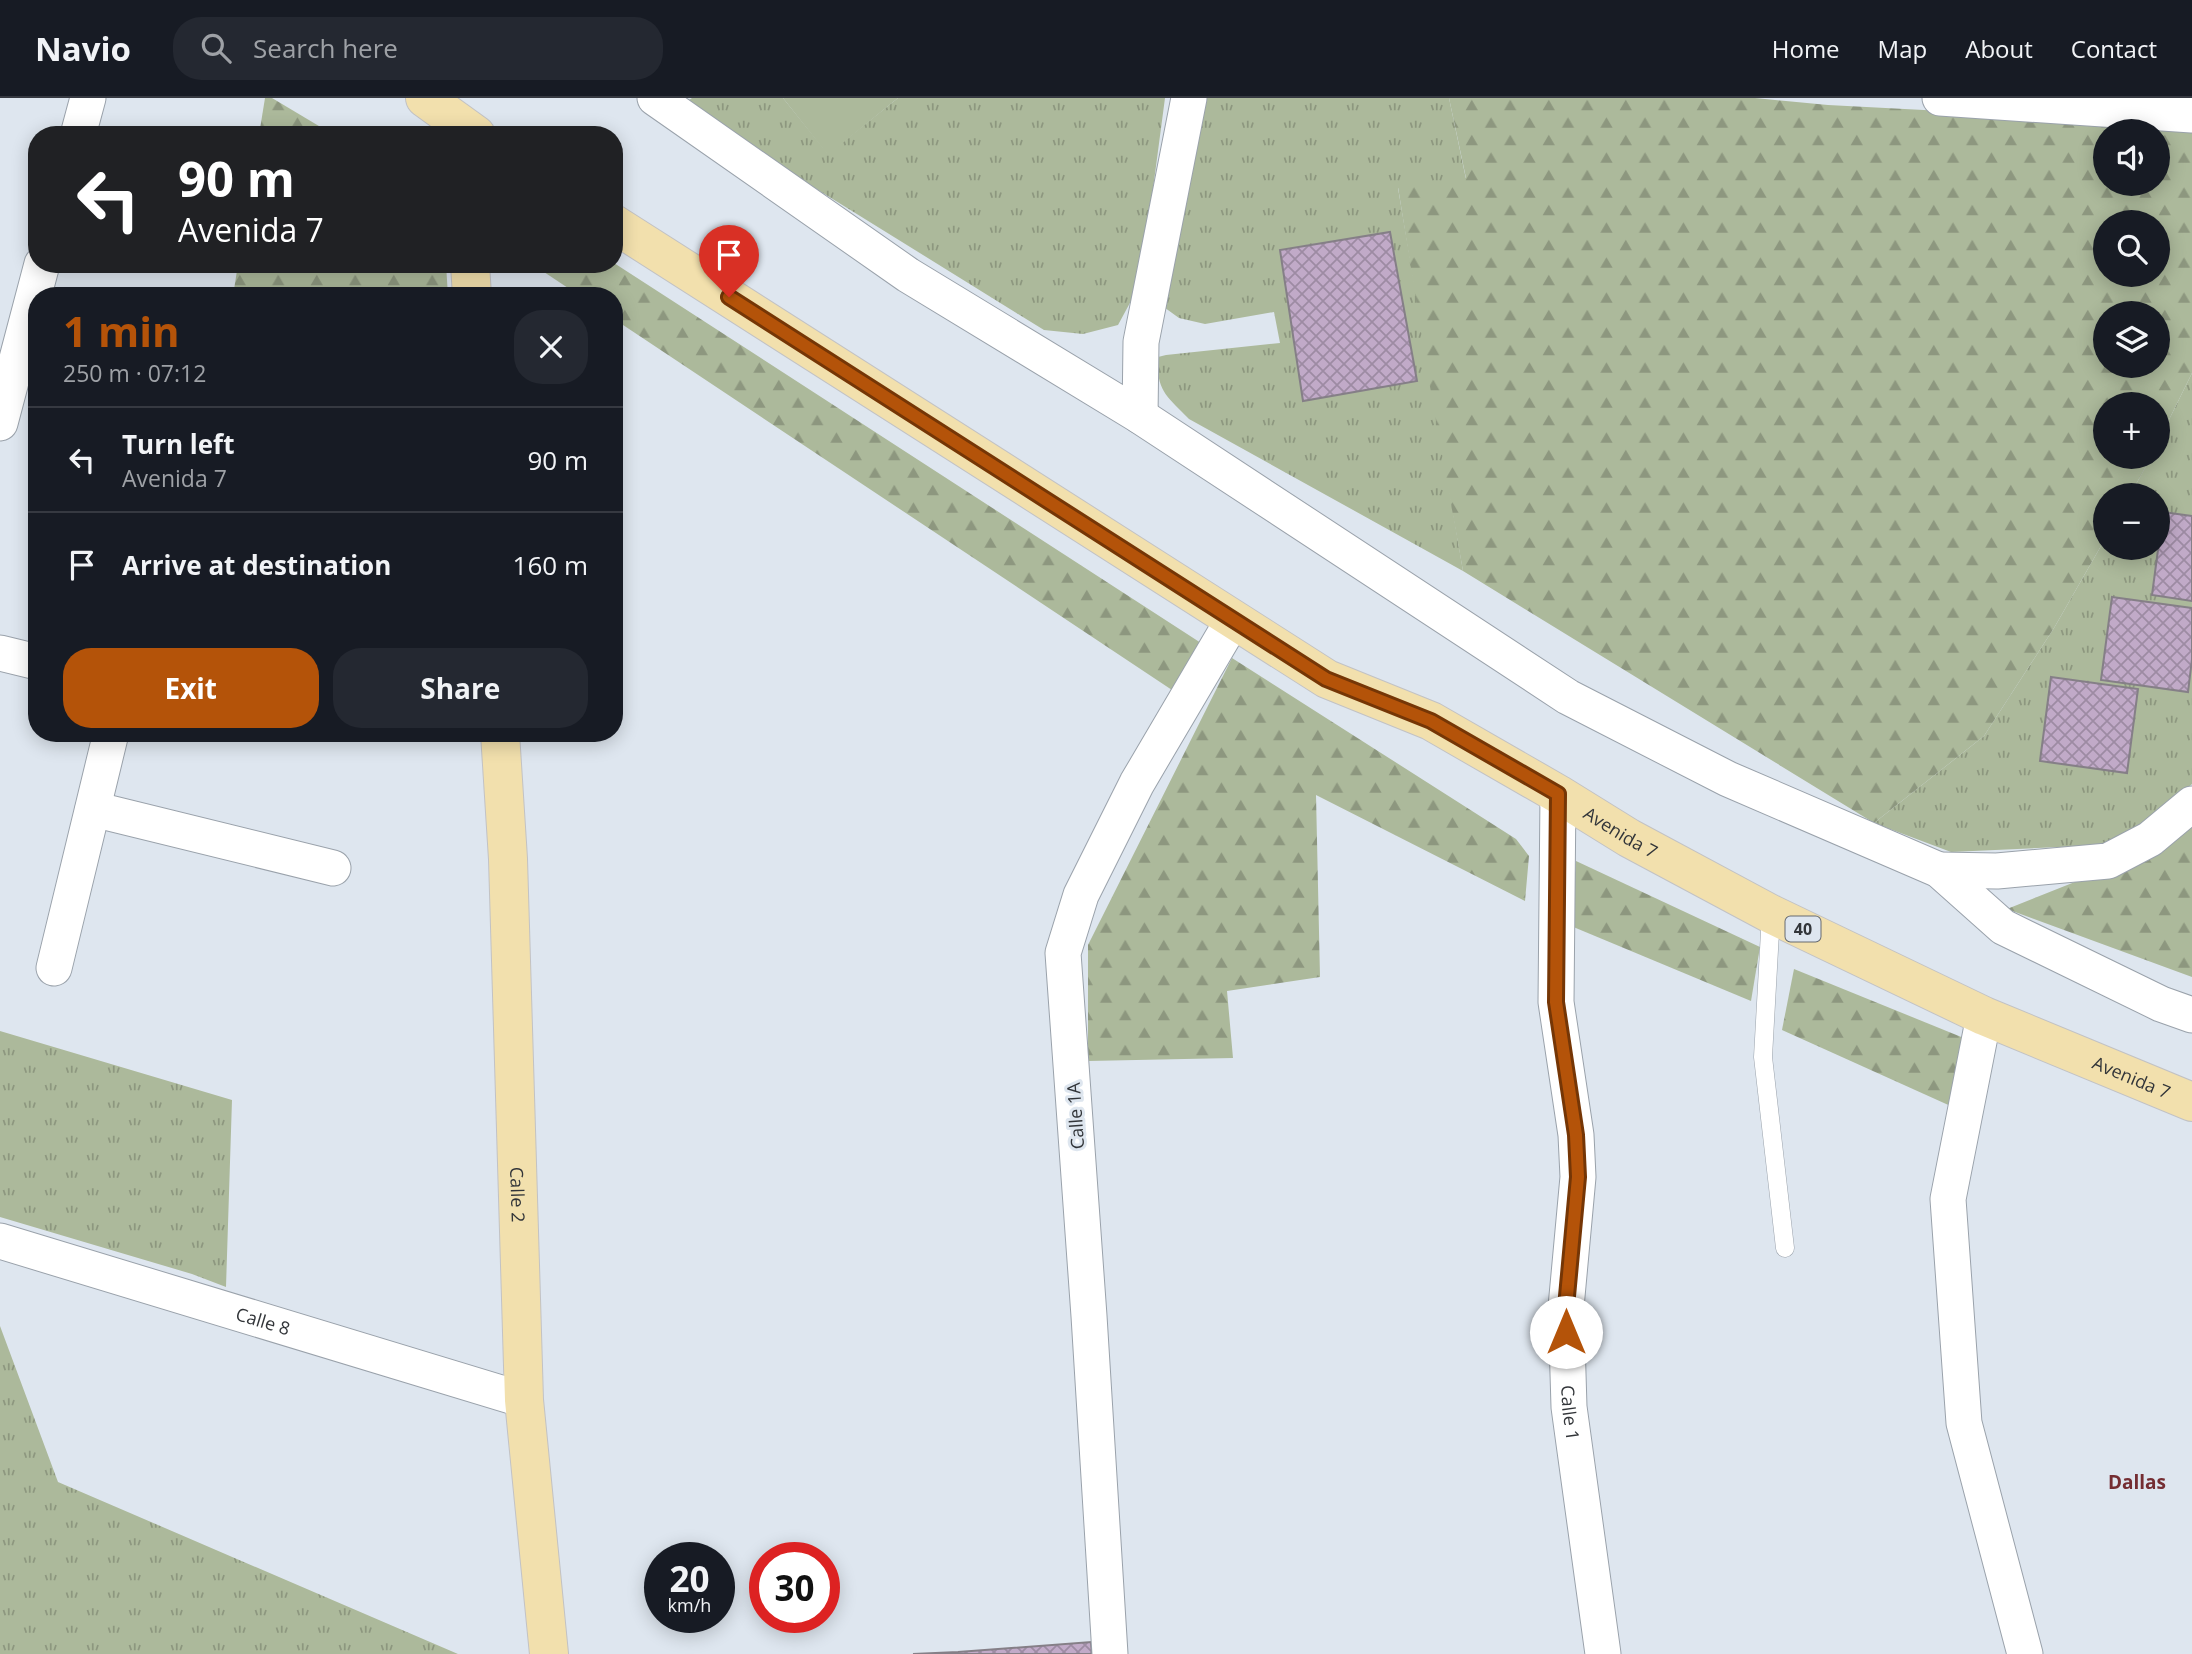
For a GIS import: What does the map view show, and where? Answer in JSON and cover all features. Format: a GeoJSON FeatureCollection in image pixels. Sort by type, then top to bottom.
{"type":"FeatureCollection","features":[{"type":"Feature","properties":{"kind":"main road"},"geometry":{"type":"LineString","coordinates":[[425,98],[459,126]]}},
{"type":"Feature","properties":{"kind":"main road","name":"Avenida 7"},"geometry":{"type":"LineString","coordinates":[[623,229],[1326,679],[1431,721],[1629,838],[1771,914],[1984,1016],[2192,1102]]}},
{"type":"Feature","properties":{"kind":"main road","name":"Calle 2"},"geometry":{"type":"LineString","coordinates":[[501,742],[508,859],[524,1400],[549,1654]]}},
{"type":"Feature","properties":{"kind":"street"},"geometry":{"type":"LineString","coordinates":[[80,126],[88,98]]}},
{"type":"Feature","properties":{"kind":"street"},"geometry":{"type":"LineString","coordinates":[[655,98],[908,275],[1140,416],[1568,697],[1728,779],[1938,870],[2003,927],[2161,1004],[2192,1015]]}},
{"type":"Feature","properties":{"kind":"street"},"geometry":{"type":"LineString","coordinates":[[1140,416],[1141,342],[1189,98]]}},
{"type":"Feature","properties":{"kind":"street"},"geometry":{"type":"LineString","coordinates":[[1940,98],[2192,115]]}},
{"type":"Feature","properties":{"kind":"street"},"geometry":{"type":"LineString","coordinates":[[0,423],[28,317]]}},
{"type":"Feature","properties":{"kind":"street","name":"Calle 1A"},"geometry":{"type":"LineString","coordinates":[[1110,1654],[1063,953],[1081,895],[1137,783],[1233,620]]}},
{"type":"Feature","properties":{"kind":"street"},"geometry":{"type":"LineString","coordinates":[[0,653],[28,660]]}},
{"type":"Feature","properties":{"kind":"street"},"geometry":{"type":"LineString","coordinates":[[54,968],[109,742]]}},
{"type":"Feature","properties":{"kind":"street","name":"Calle 1"},"geometry":{"type":"LineString","coordinates":[[1558,794],[1556,1002],[1576,1135],[1578,1177],[1566,1307],[1569,1407],[1603,1654]]}},
{"type":"Feature","properties":{"kind":"street"},"geometry":{"type":"LineString","coordinates":[[1938,870],[1997,871],[2108,861],[2150,839],[2192,804]]}},
{"type":"Feature","properties":{"kind":"street"},"geometry":{"type":"LineString","coordinates":[[93,810],[333,868]]}},
{"type":"Feature","properties":{"kind":"street"},"geometry":{"type":"LineString","coordinates":[[1984,1016],[1948,1199],[1964,1423],[2025,1654]]}},
{"type":"Feature","properties":{"kind":"street","name":"Calle 8"},"geometry":{"type":"LineString","coordinates":[[0,1241],[524,1400]]}},
{"type":"Feature","properties":{"kind":"lane"},"geometry":{"type":"LineString","coordinates":[[1771,914],[1763,1057],[1785,1248]]}},
{"type":"Feature","properties":{"kind":"green space"},"geometry":{"type":"Polygon","coordinates":[[[265,98],[272,98],[319,126],[260,126],[265,98]]]}},
{"type":"Feature","properties":{"kind":"green space"},"geometry":{"type":"Polygon","coordinates":[[[692,98],[783,98],[828,154],[898,98],[1165,98],[1149,219],[1131,301],[1118,325],[1083,334],[1044,330],[681,105],[692,98]]]}},
{"type":"Feature","properties":{"kind":"green space"},"geometry":{"type":"Polygon","coordinates":[[[783,98],[898,98],[828,155],[783,98]]]}},
{"type":"Feature","properties":{"kind":"green space"},"geometry":{"type":"Polygon","coordinates":[[[1201,98],[1449,98],[1466,179],[1398,188],[1463,571],[1189,419],[1164,392],[1159,378],[1158,357],[1280,343],[1274,312],[1205,324],[1179,318],[1161,305],[1201,98]]]}},
{"type":"Feature","properties":{"kind":"green space"},"geometry":{"type":"Polygon","coordinates":[[[1449,98],[1755,98],[1828,105],[2096,119],[2093,119],[2093,196],[2170,196],[2170,123],[2192,124],[2192,373],[2170,418],[2170,392],[2093,392],[2093,469],[2144,469],[2137,483],[2093,483],[2093,560],[2054,628],[1984,736],[1874,823],[1463,571],[1398,187],[1466,178],[1449,98]]]}},
{"type":"Feature","properties":{"kind":"green space"},"geometry":{"type":"Polygon","coordinates":[[[623,269],[1201,643],[1172,690],[623,325],[623,287],[566,287],[546,273],[623,273],[623,269]]]}},
{"type":"Feature","properties":{"kind":"green space"},"geometry":{"type":"Polygon","coordinates":[[[237,273],[447,273],[447,287],[234,287],[237,273]]]}},
{"type":"Feature","properties":{"kind":"green space"},"geometry":{"type":"Polygon","coordinates":[[[2192,373],[2192,784],[2148,825],[2102,845],[1951,852],[1874,823],[1984,736],[2054,628],[2093,560],[2170,560],[2170,483],[2137,483],[2144,469],[2170,469],[2170,418],[2192,373]]]}},
{"type":"Feature","properties":{"kind":"green space"},"geometry":{"type":"Polygon","coordinates":[[[1232,658],[1516,839],[1529,856],[1525,901],[1316,795],[1320,977],[1227,991],[1233,1058],[1088,1061],[1088,945],[1232,658]]]}},
{"type":"Feature","properties":{"kind":"green space"},"geometry":{"type":"Polygon","coordinates":[[[2192,819],[2192,977],[2007,909],[2115,866],[2192,819]]]}},
{"type":"Feature","properties":{"kind":"green space"},"geometry":{"type":"Polygon","coordinates":[[[1576,861],[1760,947],[1751,1001],[1571,926],[1576,861]]]}},
{"type":"Feature","properties":{"kind":"green space"},"geometry":{"type":"Polygon","coordinates":[[[1794,969],[1981,1045],[1955,1108],[1782,1030],[1794,969]]]}},
{"type":"Feature","properties":{"kind":"green space"},"geometry":{"type":"Polygon","coordinates":[[[0,1031],[232,1100],[226,1287],[192,1274],[0,1217],[0,1031]]]}},
{"type":"Feature","properties":{"kind":"green space"},"geometry":{"type":"Polygon","coordinates":[[[0,1326],[58,1482],[458,1654],[0,1654],[0,1326]]]}},
{"type":"Feature","properties":{"kind":"building"},"geometry":{"type":"Polygon","coordinates":[[[1390,232],[1417,381],[1303,401],[1280,250],[1390,232]]]}},
{"type":"Feature","properties":{"kind":"building"},"geometry":{"type":"Polygon","coordinates":[[[2170,513],[2192,516],[2192,601],[2152,595],[2157,560],[2170,560],[2170,513]]]}},
{"type":"Feature","properties":{"kind":"building"},"geometry":{"type":"Polygon","coordinates":[[[2112,597],[2192,608],[2192,659],[2188,692],[2101,680],[2112,597]]]}},
{"type":"Feature","properties":{"kind":"building"},"geometry":{"type":"Polygon","coordinates":[[[2051,677],[2138,689],[2127,773],[2040,761],[2051,677]]]}},
{"type":"Feature","properties":{"kind":"building"},"geometry":{"type":"Polygon","coordinates":[[[1091,1642],[1092,1654],[913,1654],[958,1652],[1091,1642]]]}},
{"type":"Feature","properties":{"kind":"district","name":"Dallas"},"geometry":{"type":"Point","coordinates":[2137,1482]}},
{"type":"Feature","properties":{"kind":"route"},"geometry":{"type":"LineString","coordinates":[[729,297],[1326,679],[1431,721],[1558,794],[1556,1002],[1576,1135],[1578,1177],[1566,1332]]}}]}
